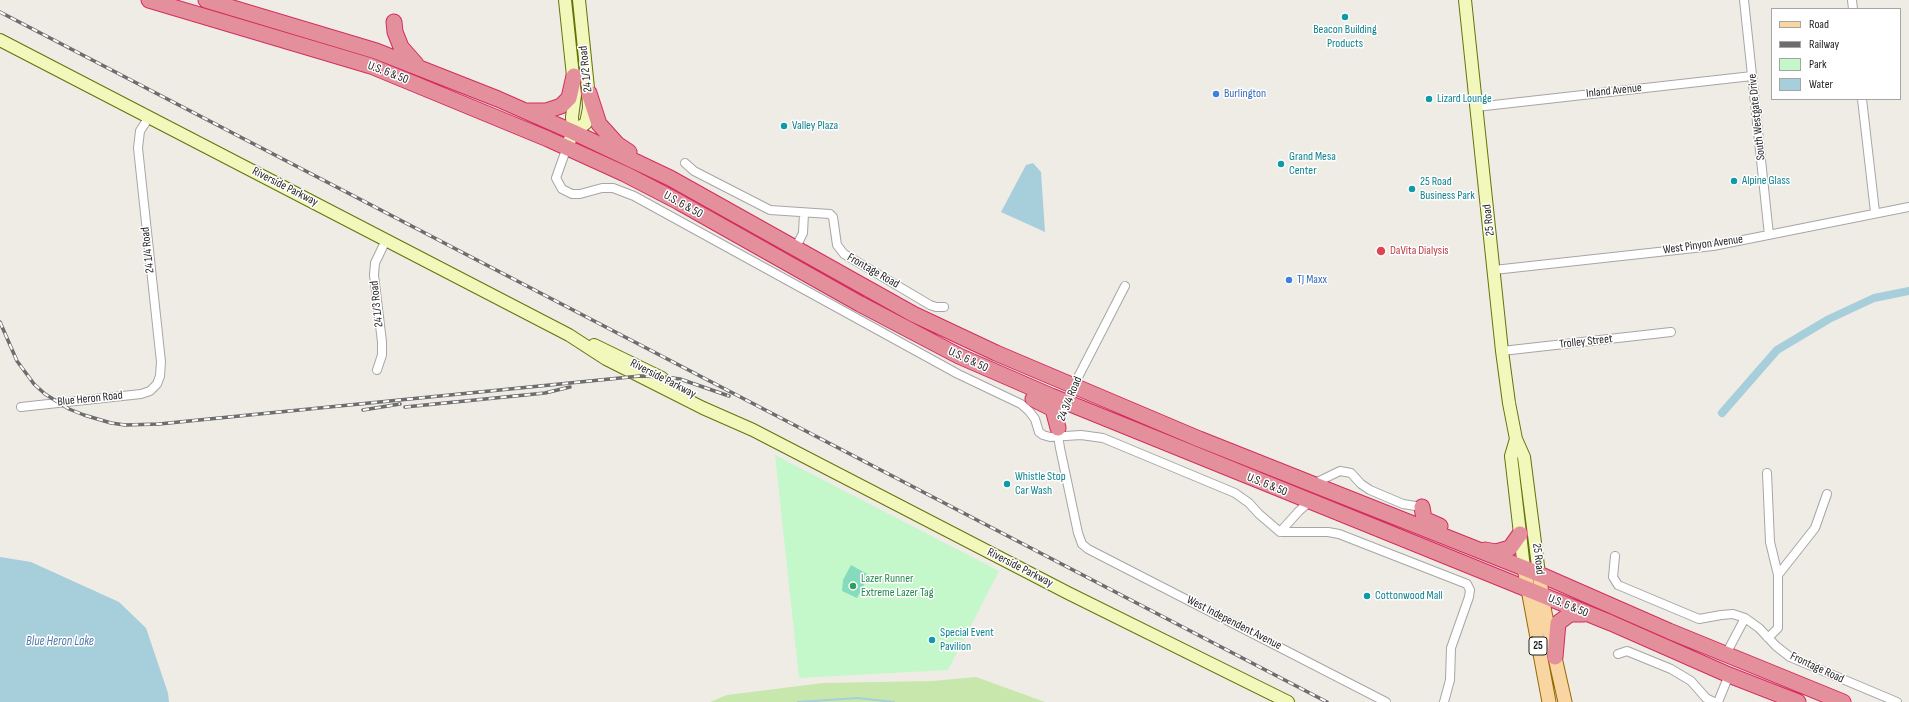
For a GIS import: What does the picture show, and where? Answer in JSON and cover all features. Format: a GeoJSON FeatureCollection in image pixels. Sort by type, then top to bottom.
{"type":"FeatureCollection","features":[{"type":"Feature","properties":{"kind":"highway","name":"U.S. 6 & 50"},"geometry":{"type":"LineString","coordinates":[[150,0],[371,66],[567,147],[679,202],[833,289],[966,359],[1050,396],[1611,623],[1730,675],[1798,702]]}},
{"type":"Feature","properties":{"kind":"highway","name":"U.S. 6 & 50"},"geometry":{"type":"LineString","coordinates":[[206,0],[376,51],[523,110],[670,178],[913,314],[1074,384],[1313,484],[1539,574],[1669,632],[1843,702]]}},
{"type":"Feature","properties":{"kind":"highway"},"geometry":{"type":"LineString","coordinates":[[224,0],[240,10]]}},
{"type":"Feature","properties":{"kind":"highway"},"geometry":{"type":"LineString","coordinates":[[394,22],[395,32],[401,47],[415,63],[428,71]]}},
{"type":"Feature","properties":{"kind":"highway"},"geometry":{"type":"LineString","coordinates":[[523,110],[546,111],[561,106],[569,98],[574,76]]}},
{"type":"Feature","properties":{"kind":"highway"},"geometry":{"type":"LineString","coordinates":[[589,93],[599,124],[612,139],[627,150],[660,168],[670,178]]}},
{"type":"Feature","properties":{"kind":"highway"},"geometry":{"type":"LineString","coordinates":[[679,202],[703,209],[784,252],[795,249]]}},
{"type":"Feature","properties":{"kind":"highway"},"geometry":{"type":"LineString","coordinates":[[935,344],[959,366],[1053,409],[1058,432]]}},
{"type":"Feature","properties":{"kind":"highway"},"geometry":{"type":"LineString","coordinates":[[935,344],[961,348],[1058,390],[1068,389],[1074,384]]}},
{"type":"Feature","properties":{"kind":"highway"},"geometry":{"type":"LineString","coordinates":[[1181,450],[1222,458],[1287,485],[1302,488],[1313,484]]}},
{"type":"Feature","properties":{"kind":"highway"},"geometry":{"type":"LineString","coordinates":[[1309,502],[1322,498],[1385,522],[1418,526]]}},
{"type":"Feature","properties":{"kind":"highway"},"geometry":{"type":"LineString","coordinates":[[1422,506],[1424,519],[1456,532],[1470,547],[1496,552],[1505,550],[1513,545],[1520,534]]}},
{"type":"Feature","properties":{"kind":"highway"},"geometry":{"type":"LineString","coordinates":[[1555,657],[1558,623],[1566,616],[1570,614],[1583,614],[1611,623]]}},
{"type":"Feature","properties":{"kind":"highway"},"geometry":{"type":"LineString","coordinates":[[1645,639],[1666,641],[1714,658],[1722,658],[1726,654]]}},
{"type":"Feature","properties":{"kind":"highway"},"geometry":{"type":"LineString","coordinates":[[1730,675],[1738,672],[1754,674],[1821,702]]}},
{"type":"Feature","properties":{"kind":"main road","name":"24 1/2 Road"},"geometry":{"type":"LineString","coordinates":[[565,0],[575,95],[572,117],[573,132],[567,147]]}},
{"type":"Feature","properties":{"kind":"main road","name":"24 1/2 Road"},"geometry":{"type":"LineString","coordinates":[[573,132],[586,123],[589,93],[579,0]]}},
{"type":"Feature","properties":{"kind":"main road","name":"25 Road"},"geometry":{"type":"LineString","coordinates":[[1465,0],[1502,351],[1509,403],[1516,439],[1524,457],[1539,574],[1565,702]]}},
{"type":"Feature","properties":{"kind":"main road","name":"Riverside Parkway"},"geometry":{"type":"LineString","coordinates":[[0,40],[569,335],[613,362],[703,408],[753,430],[1064,591],[1288,702]]}},
{"type":"Feature","properties":{"kind":"main road","name":"25 Road"},"geometry":{"type":"LineString","coordinates":[[1516,439],[1511,456],[1524,568],[1549,702]]}},
{"type":"Feature","properties":{"kind":"street","name":"South Westgate Drive"},"geometry":{"type":"LineString","coordinates":[[1744,0],[1769,235]]}},
{"type":"Feature","properties":{"kind":"street","name":"Inland Avenue"},"geometry":{"type":"LineString","coordinates":[[1476,107],[1752,76]]}},
{"type":"Feature","properties":{"kind":"street"},"geometry":{"type":"LineString","coordinates":[[1862,100],[1875,212]]}},
{"type":"Feature","properties":{"kind":"street","name":"24 1/4 Road"},"geometry":{"type":"LineString","coordinates":[[149,117],[140,130],[138,148],[161,362],[160,376],[157,384]]}},
{"type":"Feature","properties":{"kind":"street"},"geometry":{"type":"LineString","coordinates":[[567,147],[556,178],[562,189],[572,194],[580,194],[602,188],[612,188],[634,196],[958,374],[1021,404],[1029,410],[1043,435],[1058,432],[1103,438],[1193,474],[1235,493],[1249,503],[1259,514],[1280,532],[1322,532],[1339,534],[1466,584],[1470,590],[1470,597],[1451,648],[1450,680],[1444,702]]}},
{"type":"Feature","properties":{"kind":"street","name":"Frontage Road"},"geometry":{"type":"LineString","coordinates":[[685,162],[694,171],[763,208],[770,210],[825,213],[832,215],[837,245],[844,254],[930,305],[944,308]]}},
{"type":"Feature","properties":{"kind":"street","name":"West Pinyon Avenue"},"geometry":{"type":"LineString","coordinates":[[1494,270],[1713,246],[1909,206]]}},
{"type":"Feature","properties":{"kind":"street"},"geometry":{"type":"LineString","coordinates":[[795,249],[803,232],[804,212]]}},
{"type":"Feature","properties":{"kind":"street","name":"24 1/3 Road"},"geometry":{"type":"LineString","coordinates":[[377,370],[382,355],[382,346],[374,276],[375,263],[386,240]]}},
{"type":"Feature","properties":{"kind":"street","name":"24 3/4 Road"},"geometry":{"type":"LineString","coordinates":[[1082,544],[1078,534],[1058,432],[1066,402],[1074,384],[1125,286]]}},
{"type":"Feature","properties":{"kind":"street","name":"Trolley Street"},"geometry":{"type":"LineString","coordinates":[[1502,351],[1671,332]]}},
{"type":"Feature","properties":{"kind":"street","name":"Blue Heron Road"},"geometry":{"type":"LineString","coordinates":[[21,407],[141,394],[150,391],[157,384]]}},
{"type":"Feature","properties":{"kind":"street"},"geometry":{"type":"LineString","coordinates":[[1313,484],[1340,471],[1351,473],[1361,484],[1370,490],[1403,504],[1422,506]]}},
{"type":"Feature","properties":{"kind":"street"},"geometry":{"type":"LineString","coordinates":[[1767,473],[1770,542],[1778,575],[1778,628],[1768,638]]}},
{"type":"Feature","properties":{"kind":"street"},"geometry":{"type":"LineString","coordinates":[[1778,575],[1815,528],[1827,494]]}},
{"type":"Feature","properties":{"kind":"street"},"geometry":{"type":"LineString","coordinates":[[1280,532],[1309,502]]}},
{"type":"Feature","properties":{"kind":"street","name":"West Independent Avenue"},"geometry":{"type":"LineString","coordinates":[[1082,544],[1088,549],[1386,702]]}},
{"type":"Feature","properties":{"kind":"street","name":"Frontage Road"},"geometry":{"type":"LineString","coordinates":[[1615,556],[1614,580],[1618,586],[1699,619],[1733,614],[1745,618],[1759,628],[1790,657],[1807,666],[1896,702]]}},
{"type":"Feature","properties":{"kind":"street"},"geometry":{"type":"LineString","coordinates":[[1726,654],[1745,618]]}},
{"type":"Feature","properties":{"kind":"street"},"geometry":{"type":"LineString","coordinates":[[1618,654],[1627,650],[1671,669],[1691,681],[1706,698],[1714,702]]}},
{"type":"Feature","properties":{"kind":"street"},"geometry":{"type":"LineString","coordinates":[[1718,702],[1730,675]]}},
{"type":"Feature","properties":{"kind":"green space"},"geometry":{"type":"Polygon","coordinates":[[[775,455],[999,571],[948,670],[799,678],[775,455]]]}},
{"type":"Feature","properties":{"kind":"green space","name":"Lazer Runner Extreme Lazer Tag"},"geometry":{"type":"Polygon","coordinates":[[[851,565],[869,575],[857,598],[842,591],[843,580],[851,565]]]}},
{"type":"Feature","properties":{"kind":"green space"},"geometry":{"type":"Polygon","coordinates":[[[976,677],[1045,702],[710,702],[727,695],[823,683],[933,681],[976,677]]]}},
{"type":"Feature","properties":{"kind":"water"},"geometry":{"type":"Polygon","coordinates":[[[1033,163],[1041,172],[1045,232],[1001,212],[1026,165],[1033,163]]]}},
{"type":"Feature","properties":{"kind":"water","name":"Blue Heron Lake"},"geometry":{"type":"Polygon","coordinates":[[[0,557],[31,562],[119,602],[146,628],[168,693],[169,702],[0,702],[0,557]]]}},
{"type":"Feature","properties":{"kind":"waterway"},"geometry":{"type":"LineString","coordinates":[[1722,413],[1777,350],[1829,319],[1874,298],[1909,291]]}},
{"type":"Feature","properties":{"kind":"waterway"},"geometry":{"type":"LineString","coordinates":[[798,702],[858,698],[894,702]]}},
{"type":"Feature","properties":{"kind":"railway"},"geometry":{"type":"LineString","coordinates":[[0,12],[1327,702]]}},
{"type":"Feature","properties":{"kind":"railway"},"geometry":{"type":"LineString","coordinates":[[0,322],[17,361],[34,384],[45,394],[69,409],[84,415],[111,423],[125,425],[159,424],[640,376],[680,379],[729,396]]}},
{"type":"Feature","properties":{"kind":"railway"},"geometry":{"type":"LineString","coordinates":[[405,407],[545,393],[570,387]]}},
{"type":"Feature","properties":{"kind":"railway"},"geometry":{"type":"LineString","coordinates":[[363,410],[400,404]]}},
{"type":"Feature","properties":{"kind":"place","name":"Beacon Building Products"},"geometry":{"type":"Point","coordinates":[1345,17]}},
{"type":"Feature","properties":{"kind":"place","name":"Burlington"},"geometry":{"type":"Point","coordinates":[1216,94]}},
{"type":"Feature","properties":{"kind":"place","name":"Lizard Lounge"},"geometry":{"type":"Point","coordinates":[1429,99]}},
{"type":"Feature","properties":{"kind":"place","name":"Valley Plaza"},"geometry":{"type":"Point","coordinates":[784,126]}},
{"type":"Feature","properties":{"kind":"place","name":"Grand Mesa Center"},"geometry":{"type":"Point","coordinates":[1281,164]}},
{"type":"Feature","properties":{"kind":"place","name":"Alpine Glass"},"geometry":{"type":"Point","coordinates":[1734,181]}},
{"type":"Feature","properties":{"kind":"place","name":"25 Road Business Park"},"geometry":{"type":"Point","coordinates":[1412,189]}},
{"type":"Feature","properties":{"kind":"place","name":"DaVita Dialysis"},"geometry":{"type":"Point","coordinates":[1381,251]}},
{"type":"Feature","properties":{"kind":"place","name":"TJ Maxx"},"geometry":{"type":"Point","coordinates":[1289,280]}},
{"type":"Feature","properties":{"kind":"place","name":"Whistle Stop Car Wash"},"geometry":{"type":"Point","coordinates":[1007,484]}},
{"type":"Feature","properties":{"kind":"place","name":"Lazer Runner Extreme Lazer Tag"},"geometry":{"type":"Point","coordinates":[853,586]}},
{"type":"Feature","properties":{"kind":"place","name":"Cottonwood Mall"},"geometry":{"type":"Point","coordinates":[1367,596]}},
{"type":"Feature","properties":{"kind":"place","name":"Special Event Pavilion"},"geometry":{"type":"Point","coordinates":[932,640]}}]}
